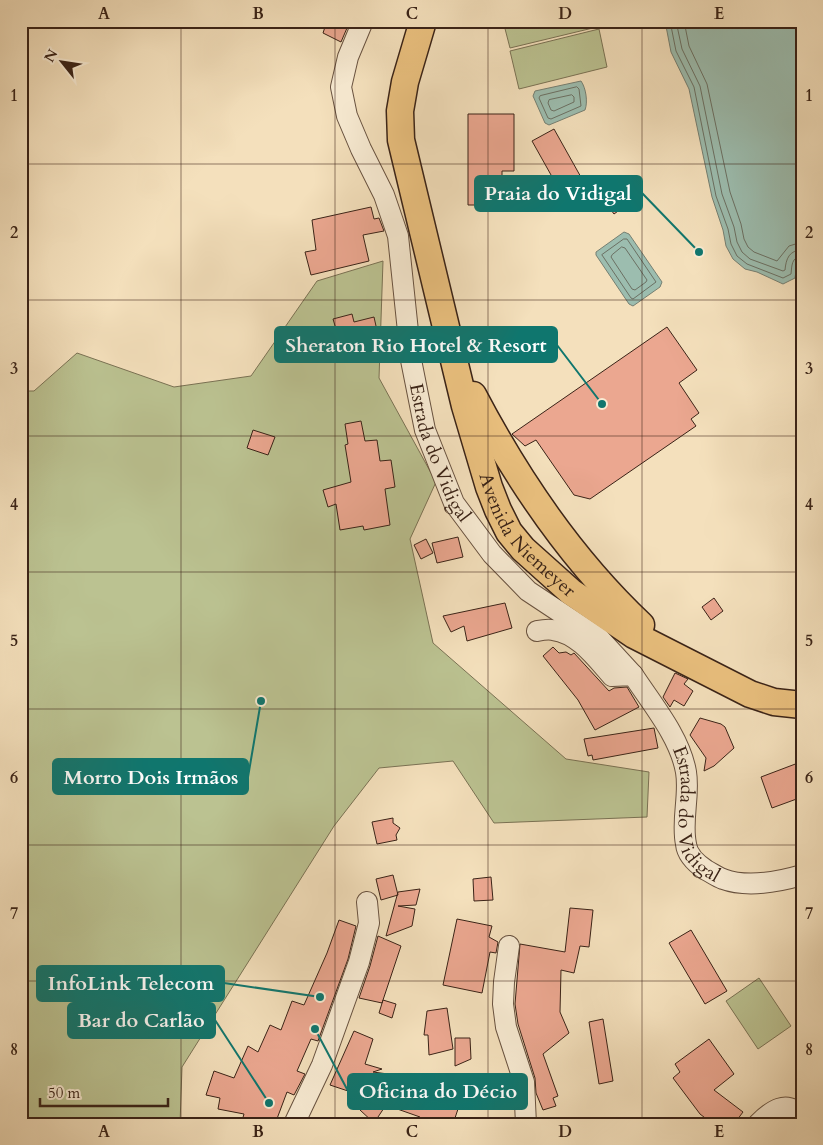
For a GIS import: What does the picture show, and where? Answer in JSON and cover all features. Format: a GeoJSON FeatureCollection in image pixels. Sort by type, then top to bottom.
{"type":"FeatureCollection","features":[{"type":"Feature","properties":{"kind":"main road","name":"Avenida Niemeyer"},"geometry":{"type":"LineString","coordinates":[[422,21],[405,82],[400,111],[401,140],[481,463],[498,510],[510,532],[523,550],[578,598],[634,635],[750,694],[774,702],[802,705]]}},
{"type":"Feature","properties":{"kind":"main road","name":"Avenida Niemeyer"},"geometry":{"type":"LineString","coordinates":[[455,361],[517,471],[560,534],[613,598],[673,655]]}},
{"type":"Feature","properties":{"kind":"main road"},"geometry":{"type":"LineString","coordinates":[[498,510],[521,526],[533,531],[560,534],[560,583]]}},
{"type":"Feature","properties":{"kind":"street","name":"Estrada do Vidigal"},"geometry":{"type":"LineString","coordinates":[[362,21],[348,57],[341,87],[348,116],[360,149],[384,195],[398,236],[411,360],[425,430],[454,503],[492,554],[528,591],[599,638],[633,676],[670,732],[679,750],[686,772],[684,826],[686,846],[692,858],[702,867],[724,879],[746,883],[786,880],[802,876]]}},
{"type":"Feature","properties":{"kind":"street"},"geometry":{"type":"LineString","coordinates":[[537,631],[551,629],[566,633],[588,648],[612,676],[633,676]]}},
{"type":"Feature","properties":{"kind":"street"},"geometry":{"type":"LineString","coordinates":[[294,1124],[322,1065],[334,1027],[359,962],[369,923],[367,902]]}},
{"type":"Feature","properties":{"kind":"street"},"geometry":{"type":"LineString","coordinates":[[509,946],[503,1004],[506,1027],[524,1082],[526,1124]]}},
{"type":"Feature","properties":{"kind":"street"},"geometry":{"type":"LineString","coordinates":[[758,1124],[769,1113],[781,1107],[792,1110],[802,1118]]}},
{"type":"Feature","properties":{"kind":"green space"},"geometry":{"type":"Polygon","coordinates":[[[503,21],[595,21],[597,27],[510,48],[503,21]]]}},
{"type":"Feature","properties":{"kind":"green space"},"geometry":{"type":"Polygon","coordinates":[[[599,29],[607,67],[519,89],[510,51],[599,29]]]}},
{"type":"Feature","properties":{"kind":"green space"},"geometry":{"type":"Polygon","coordinates":[[[383,261],[379,378],[436,482],[410,539],[433,643],[566,759],[649,772],[647,817],[494,823],[453,761],[379,768],[334,826],[182,1067],[180,1124],[21,1124],[21,391],[34,391],[77,353],[174,387],[251,376],[317,281],[383,261]]]}},
{"type":"Feature","properties":{"kind":"green space"},"geometry":{"type":"Polygon","coordinates":[[[759,978],[791,1026],[758,1049],[726,1001],[759,978]]]}},
{"type":"Feature","properties":{"kind":"water"},"geometry":{"type":"Polygon","coordinates":[[[665,21],[802,21],[802,259],[797,264],[795,278],[783,284],[757,272],[745,269],[733,259],[726,246],[723,230],[712,197],[689,89],[671,52],[665,21]]]}},
{"type":"Feature","properties":{"kind":"water"},"geometry":{"type":"Polygon","coordinates":[[[581,81],[586,95],[585,110],[549,125],[545,123],[533,96],[535,91],[581,81]]]}},
{"type":"Feature","properties":{"kind":"water"},"geometry":{"type":"Polygon","coordinates":[[[624,232],[629,234],[662,282],[660,287],[633,306],[629,304],[596,255],[596,252],[624,232]]]}},
{"type":"Feature","properties":{"kind":"building"},"geometry":{"type":"Polygon","coordinates":[[[327,21],[350,21],[341,42],[323,33],[327,21]]]}},
{"type":"Feature","properties":{"kind":"building"},"geometry":{"type":"Polygon","coordinates":[[[468,114],[514,114],[514,171],[502,171],[502,205],[468,205],[468,114]]]}},
{"type":"Feature","properties":{"kind":"building"},"geometry":{"type":"Polygon","coordinates":[[[554,129],[582,179],[560,191],[532,141],[554,129]]]}},
{"type":"Feature","properties":{"kind":"building"},"geometry":{"type":"Polygon","coordinates":[[[618,196],[625,206],[614,214],[606,203],[618,196]]]}},
{"type":"Feature","properties":{"kind":"building"},"geometry":{"type":"Polygon","coordinates":[[[371,207],[374,219],[379,218],[384,231],[363,235],[369,261],[311,275],[305,252],[316,250],[312,220],[371,207]]]}},
{"type":"Feature","properties":{"kind":"building"},"geometry":{"type":"Polygon","coordinates":[[[352,314],[354,322],[374,317],[380,344],[322,357],[316,334],[336,329],[333,319],[352,314]]]}},
{"type":"Feature","properties":{"kind":"building"},"geometry":{"type":"Polygon","coordinates":[[[667,327],[697,370],[679,383],[699,413],[691,419],[696,426],[590,499],[574,495],[536,440],[525,446],[512,434],[667,327]]]}},
{"type":"Feature","properties":{"kind":"building"},"geometry":{"type":"Polygon","coordinates":[[[361,421],[365,441],[377,440],[380,461],[391,460],[395,487],[385,489],[390,525],[364,530],[363,526],[340,530],[336,504],[328,507],[323,490],[351,482],[345,445],[348,444],[345,424],[361,421]]]}},
{"type":"Feature","properties":{"kind":"building"},"geometry":{"type":"Polygon","coordinates":[[[253,430],[275,437],[268,455],[247,448],[253,430]]]}},
{"type":"Feature","properties":{"kind":"building"},"geometry":{"type":"Polygon","coordinates":[[[458,537],[463,557],[437,563],[432,543],[458,537]]]}},
{"type":"Feature","properties":{"kind":"building"},"geometry":{"type":"Polygon","coordinates":[[[426,539],[433,553],[421,559],[414,545],[426,539]]]}},
{"type":"Feature","properties":{"kind":"building"},"geometry":{"type":"Polygon","coordinates":[[[714,598],[723,611],[711,620],[702,607],[714,598]]]}},
{"type":"Feature","properties":{"kind":"building"},"geometry":{"type":"Polygon","coordinates":[[[505,603],[512,628],[467,641],[464,626],[451,632],[443,616],[505,603]]]}},
{"type":"Feature","properties":{"kind":"building"},"geometry":{"type":"Polygon","coordinates":[[[553,647],[559,653],[566,652],[571,655],[574,653],[609,691],[614,688],[627,687],[639,707],[595,730],[578,700],[543,656],[553,647]]]}},
{"type":"Feature","properties":{"kind":"building"},"geometry":{"type":"Polygon","coordinates":[[[675,673],[688,679],[684,684],[693,691],[684,706],[674,700],[670,707],[663,697],[675,673]]]}},
{"type":"Feature","properties":{"kind":"building"},"geometry":{"type":"Polygon","coordinates":[[[700,718],[725,727],[734,748],[714,766],[704,771],[706,758],[690,735],[700,718]]]}},
{"type":"Feature","properties":{"kind":"building"},"geometry":{"type":"Polygon","coordinates":[[[654,728],[658,748],[593,760],[592,755],[588,756],[584,739],[654,728]]]}},
{"type":"Feature","properties":{"kind":"building"},"geometry":{"type":"Polygon","coordinates":[[[798,763],[802,772],[802,797],[772,808],[761,777],[798,763]]]}},
{"type":"Feature","properties":{"kind":"building"},"geometry":{"type":"Polygon","coordinates":[[[393,818],[393,823],[400,828],[396,835],[397,840],[377,844],[372,822],[393,818]]]}},
{"type":"Feature","properties":{"kind":"building"},"geometry":{"type":"Polygon","coordinates":[[[393,875],[398,895],[381,900],[376,879],[393,875]]]}},
{"type":"Feature","properties":{"kind":"building"},"geometry":{"type":"Polygon","coordinates":[[[491,877],[493,900],[474,901],[473,879],[491,877]]]}},
{"type":"Feature","properties":{"kind":"building"},"geometry":{"type":"Polygon","coordinates":[[[420,889],[416,905],[398,906],[415,909],[412,926],[386,936],[398,892],[420,889]]]}},
{"type":"Feature","properties":{"kind":"building"},"geometry":{"type":"Polygon","coordinates":[[[570,908],[593,910],[589,947],[580,946],[574,973],[561,970],[560,1012],[569,1033],[543,1054],[558,1096],[553,1098],[556,1106],[543,1110],[536,1093],[535,1078],[518,1024],[515,1004],[520,944],[565,952],[570,908]]]}},
{"type":"Feature","properties":{"kind":"building"},"geometry":{"type":"Polygon","coordinates":[[[457,919],[492,926],[489,937],[498,942],[496,953],[490,952],[482,993],[443,985],[457,919]]]}},
{"type":"Feature","properties":{"kind":"building"},"geometry":{"type":"Polygon","coordinates":[[[339,920],[356,926],[348,959],[318,1041],[311,1039],[297,1071],[305,1074],[294,1095],[287,1092],[275,1124],[241,1124],[244,1114],[218,1109],[220,1098],[206,1095],[214,1071],[234,1078],[248,1046],[258,1052],[270,1025],[281,1030],[292,1001],[304,1005],[339,920]]]}},
{"type":"Feature","properties":{"kind":"building"},"geometry":{"type":"Polygon","coordinates":[[[691,930],[727,991],[705,1004],[669,943],[691,930]]]}},
{"type":"Feature","properties":{"kind":"building"},"geometry":{"type":"Polygon","coordinates":[[[378,936],[401,946],[382,1003],[359,998],[378,936]]]}},
{"type":"Feature","properties":{"kind":"building"},"geometry":{"type":"Polygon","coordinates":[[[383,1000],[396,1004],[392,1018],[379,1013],[383,1000]]]}},
{"type":"Feature","properties":{"kind":"building"},"geometry":{"type":"Polygon","coordinates":[[[447,1008],[453,1049],[429,1055],[428,1035],[424,1035],[427,1011],[447,1008]]]}},
{"type":"Feature","properties":{"kind":"building"},"geometry":{"type":"Polygon","coordinates":[[[603,1019],[613,1081],[599,1084],[589,1022],[603,1019]]]}},
{"type":"Feature","properties":{"kind":"building"},"geometry":{"type":"Polygon","coordinates":[[[354,1031],[373,1039],[365,1064],[382,1069],[373,1072],[388,1074],[382,1089],[408,1100],[409,1097],[428,1103],[429,1096],[456,1087],[455,1102],[460,1103],[453,1124],[417,1124],[420,1117],[386,1105],[374,1123],[360,1110],[369,1098],[330,1085],[354,1031]]]}},
{"type":"Feature","properties":{"kind":"building"},"geometry":{"type":"Polygon","coordinates":[[[455,1038],[470,1038],[471,1059],[455,1066],[455,1038]]]}},
{"type":"Feature","properties":{"kind":"building"},"geometry":{"type":"Polygon","coordinates":[[[709,1039],[734,1074],[714,1090],[743,1112],[734,1124],[713,1124],[700,1114],[673,1078],[680,1072],[675,1064],[709,1039]]]}},
{"type":"Feature","properties":{"kind":"place","name":"Praia do Vidigal"},"geometry":{"type":"Point","coordinates":[699,252]}},
{"type":"Feature","properties":{"kind":"place","name":"Sheraton Rio Hotel & Resort"},"geometry":{"type":"Point","coordinates":[602,404]}},
{"type":"Feature","properties":{"kind":"place","name":"Morro Dois Irmãos"},"geometry":{"type":"Point","coordinates":[261,701]}},
{"type":"Feature","properties":{"kind":"place","name":"InfoLink Telecom"},"geometry":{"type":"Point","coordinates":[320,997]}},
{"type":"Feature","properties":{"kind":"place","name":"Oficina do Décio"},"geometry":{"type":"Point","coordinates":[315,1029]}},
{"type":"Feature","properties":{"kind":"place","name":"Bar do Carlão"},"geometry":{"type":"Point","coordinates":[269,1103]}}]}
